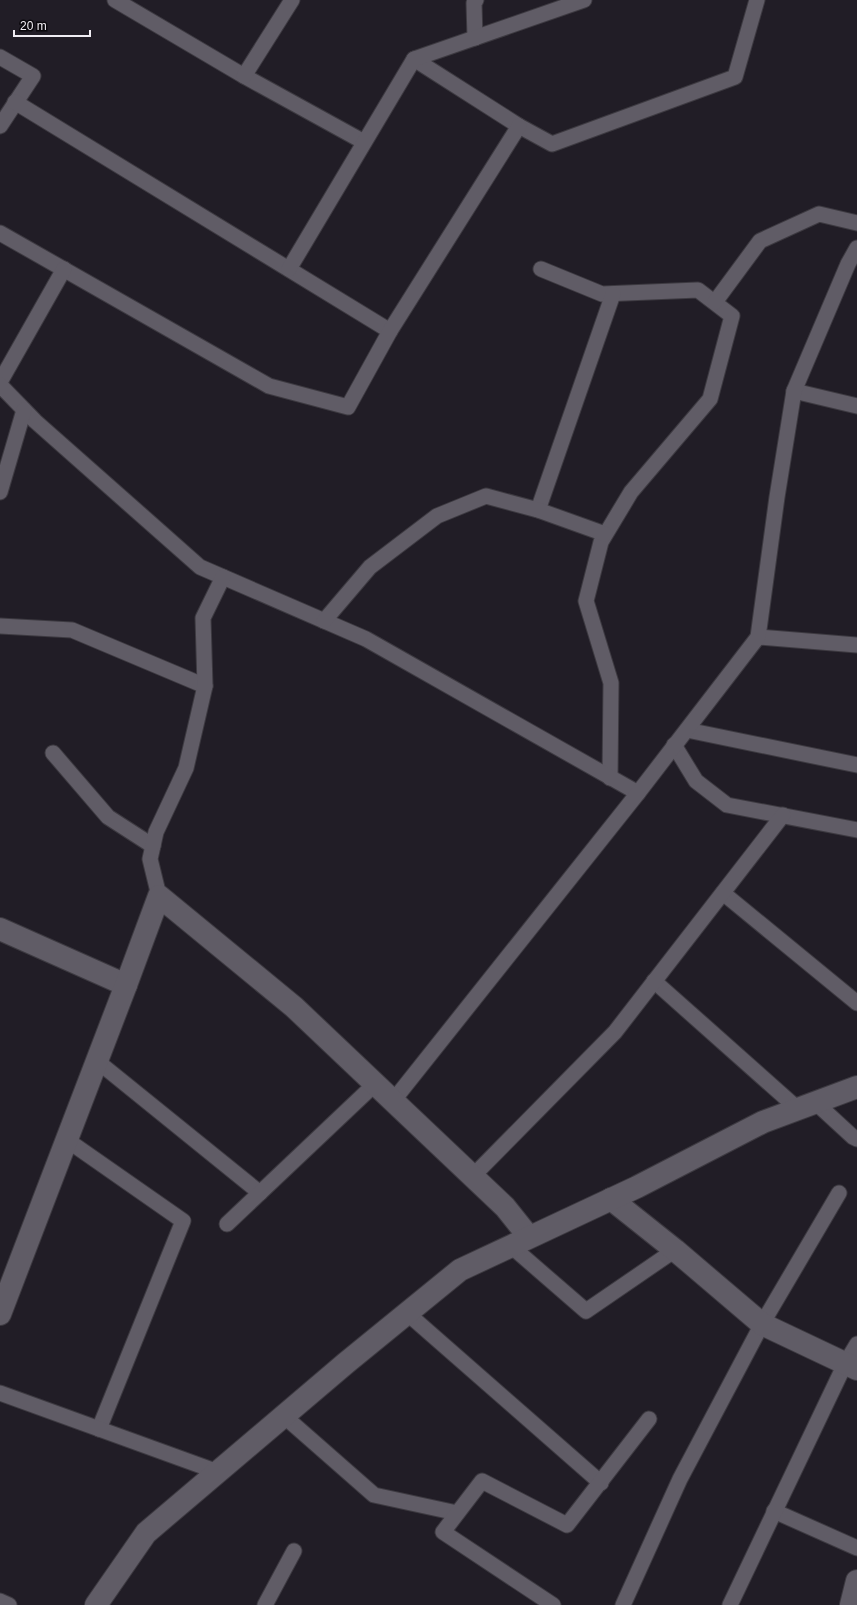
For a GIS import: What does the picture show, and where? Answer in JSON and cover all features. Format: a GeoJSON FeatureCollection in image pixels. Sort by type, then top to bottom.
{"type":"FeatureCollection","features":[{"type":"Feature","properties":{"kind":"street"},"geometry":{"type":"LineString","coordinates":[[0,1314],[159,896],[294,1007],[473,1176],[505,1207],[520,1242]]}},
{"type":"Feature","properties":{"kind":"street"},"geometry":{"type":"LineString","coordinates":[[0,929],[126,986]]}},
{"type":"Feature","properties":{"kind":"street"},"geometry":{"type":"LineString","coordinates":[[96,1605],[146,1533],[460,1270],[611,1199],[763,1122],[857,1087]]}},
{"type":"Feature","properties":{"kind":"street"},"geometry":{"type":"LineString","coordinates":[[611,1199],[675,1250],[762,1324],[851,1366]]}},
{"type":"Feature","properties":{"kind":"street"},"geometry":{"type":"LineString","coordinates":[[851,1605],[857,1581]]}},
{"type":"Feature","properties":{"kind":"lane"},"geometry":{"type":"LineString","coordinates":[[115,0],[244,76],[364,142]]}},
{"type":"Feature","properties":{"kind":"lane"},"geometry":{"type":"LineString","coordinates":[[244,76],[292,0]]}},
{"type":"Feature","properties":{"kind":"lane"},"geometry":{"type":"LineString","coordinates":[[475,38],[474,3],[476,0]]}},
{"type":"Feature","properties":{"kind":"lane"},"geometry":{"type":"LineString","coordinates":[[289,269],[414,58],[584,0]]}},
{"type":"Feature","properties":{"kind":"lane"},"geometry":{"type":"LineString","coordinates":[[414,58],[519,126],[552,144],[735,77],[757,0]]}},
{"type":"Feature","properties":{"kind":"lane"},"geometry":{"type":"LineString","coordinates":[[0,57],[33,76],[0,126]]}},
{"type":"Feature","properties":{"kind":"lane"},"geometry":{"type":"LineString","coordinates":[[15,102],[390,331]]}},
{"type":"Feature","properties":{"kind":"lane"},"geometry":{"type":"LineString","coordinates":[[0,233],[269,386],[348,407],[390,331],[519,126]]}},
{"type":"Feature","properties":{"kind":"lane"},"geometry":{"type":"LineString","coordinates":[[715,302],[760,241],[820,214],[857,223]]}},
{"type":"Feature","properties":{"kind":"lane"},"geometry":{"type":"LineString","coordinates":[[394,1101],[638,793],[758,637],[777,497],[794,391],[848,264],[857,248]]}},
{"type":"Feature","properties":{"kind":"lane"},"geometry":{"type":"LineString","coordinates":[[0,382],[64,269]]}},
{"type":"Feature","properties":{"kind":"lane"},"geometry":{"type":"LineString","coordinates":[[541,269],[602,294],[698,290],[732,316],[710,399],[631,492],[601,542],[586,601],[611,684],[610,778]]}},
{"type":"Feature","properties":{"kind":"lane"},"geometry":{"type":"LineString","coordinates":[[538,510],[613,294]]}},
{"type":"Feature","properties":{"kind":"lane"},"geometry":{"type":"LineString","coordinates":[[0,385],[24,410],[200,568],[366,639],[638,793]]}},
{"type":"Feature","properties":{"kind":"lane"},"geometry":{"type":"LineString","coordinates":[[794,391],[857,406]]}},
{"type":"Feature","properties":{"kind":"lane"},"geometry":{"type":"LineString","coordinates":[[0,492],[24,410]]}},
{"type":"Feature","properties":{"kind":"lane"},"geometry":{"type":"LineString","coordinates":[[324,622],[370,567],[437,516],[486,496],[538,510],[605,534]]}},
{"type":"Feature","properties":{"kind":"lane"},"geometry":{"type":"LineString","coordinates":[[159,896],[150,859],[156,832],[186,768],[205,686],[203,618],[222,577]]}},
{"type":"Feature","properties":{"kind":"lane"},"geometry":{"type":"LineString","coordinates":[[0,626],[72,630],[205,686]]}},
{"type":"Feature","properties":{"kind":"lane"},"geometry":{"type":"LineString","coordinates":[[758,637],[857,645]]}},
{"type":"Feature","properties":{"kind":"lane"},"geometry":{"type":"LineString","coordinates":[[687,730],[857,765]]}},
{"type":"Feature","properties":{"kind":"lane"},"geometry":{"type":"LineString","coordinates":[[674,746],[696,782],[727,805],[857,830]]}},
{"type":"Feature","properties":{"kind":"lane"},"geometry":{"type":"LineString","coordinates":[[54,753],[108,817],[153,846]]}},
{"type":"Feature","properties":{"kind":"lane"},"geometry":{"type":"LineString","coordinates":[[473,1176],[615,1032],[783,815]]}},
{"type":"Feature","properties":{"kind":"lane"},"geometry":{"type":"LineString","coordinates":[[723,892],[857,1003]]}},
{"type":"Feature","properties":{"kind":"lane"},"geometry":{"type":"LineString","coordinates":[[654,981],[807,1106],[857,1139]]}},
{"type":"Feature","properties":{"kind":"lane"},"geometry":{"type":"LineString","coordinates":[[97,1061],[260,1193]]}},
{"type":"Feature","properties":{"kind":"lane"},"geometry":{"type":"LineString","coordinates":[[227,1224],[375,1084]]}},
{"type":"Feature","properties":{"kind":"lane"},"geometry":{"type":"LineString","coordinates":[[67,1140],[183,1221],[99,1429]]}},
{"type":"Feature","properties":{"kind":"lane"},"geometry":{"type":"LineString","coordinates":[[623,1605],[680,1478],[762,1324],[839,1193]]}},
{"type":"Feature","properties":{"kind":"lane"},"geometry":{"type":"LineString","coordinates":[[520,1242],[586,1311],[675,1250]]}},
{"type":"Feature","properties":{"kind":"lane"},"geometry":{"type":"LineString","coordinates":[[407,1314],[601,1483]]}},
{"type":"Feature","properties":{"kind":"lane"},"geometry":{"type":"LineString","coordinates":[[730,1605],[774,1511],[851,1366],[857,1344]]}},
{"type":"Feature","properties":{"kind":"lane"},"geometry":{"type":"LineString","coordinates":[[0,1393],[218,1472]]}},
{"type":"Feature","properties":{"kind":"lane"},"geometry":{"type":"LineString","coordinates":[[284,1416],[374,1495],[457,1513]]}},
{"type":"Feature","properties":{"kind":"lane"},"geometry":{"type":"LineString","coordinates":[[552,1605],[443,1532],[482,1481],[567,1525],[649,1419]]}},
{"type":"Feature","properties":{"kind":"lane"},"geometry":{"type":"LineString","coordinates":[[774,1511],[857,1548]]}},
{"type":"Feature","properties":{"kind":"lane"},"geometry":{"type":"LineString","coordinates":[[265,1605],[294,1551]]}},
{"type":"Feature","properties":{"kind":"lane"},"geometry":{"type":"LineString","coordinates":[[0,1601],[9,1605]]}}]}
